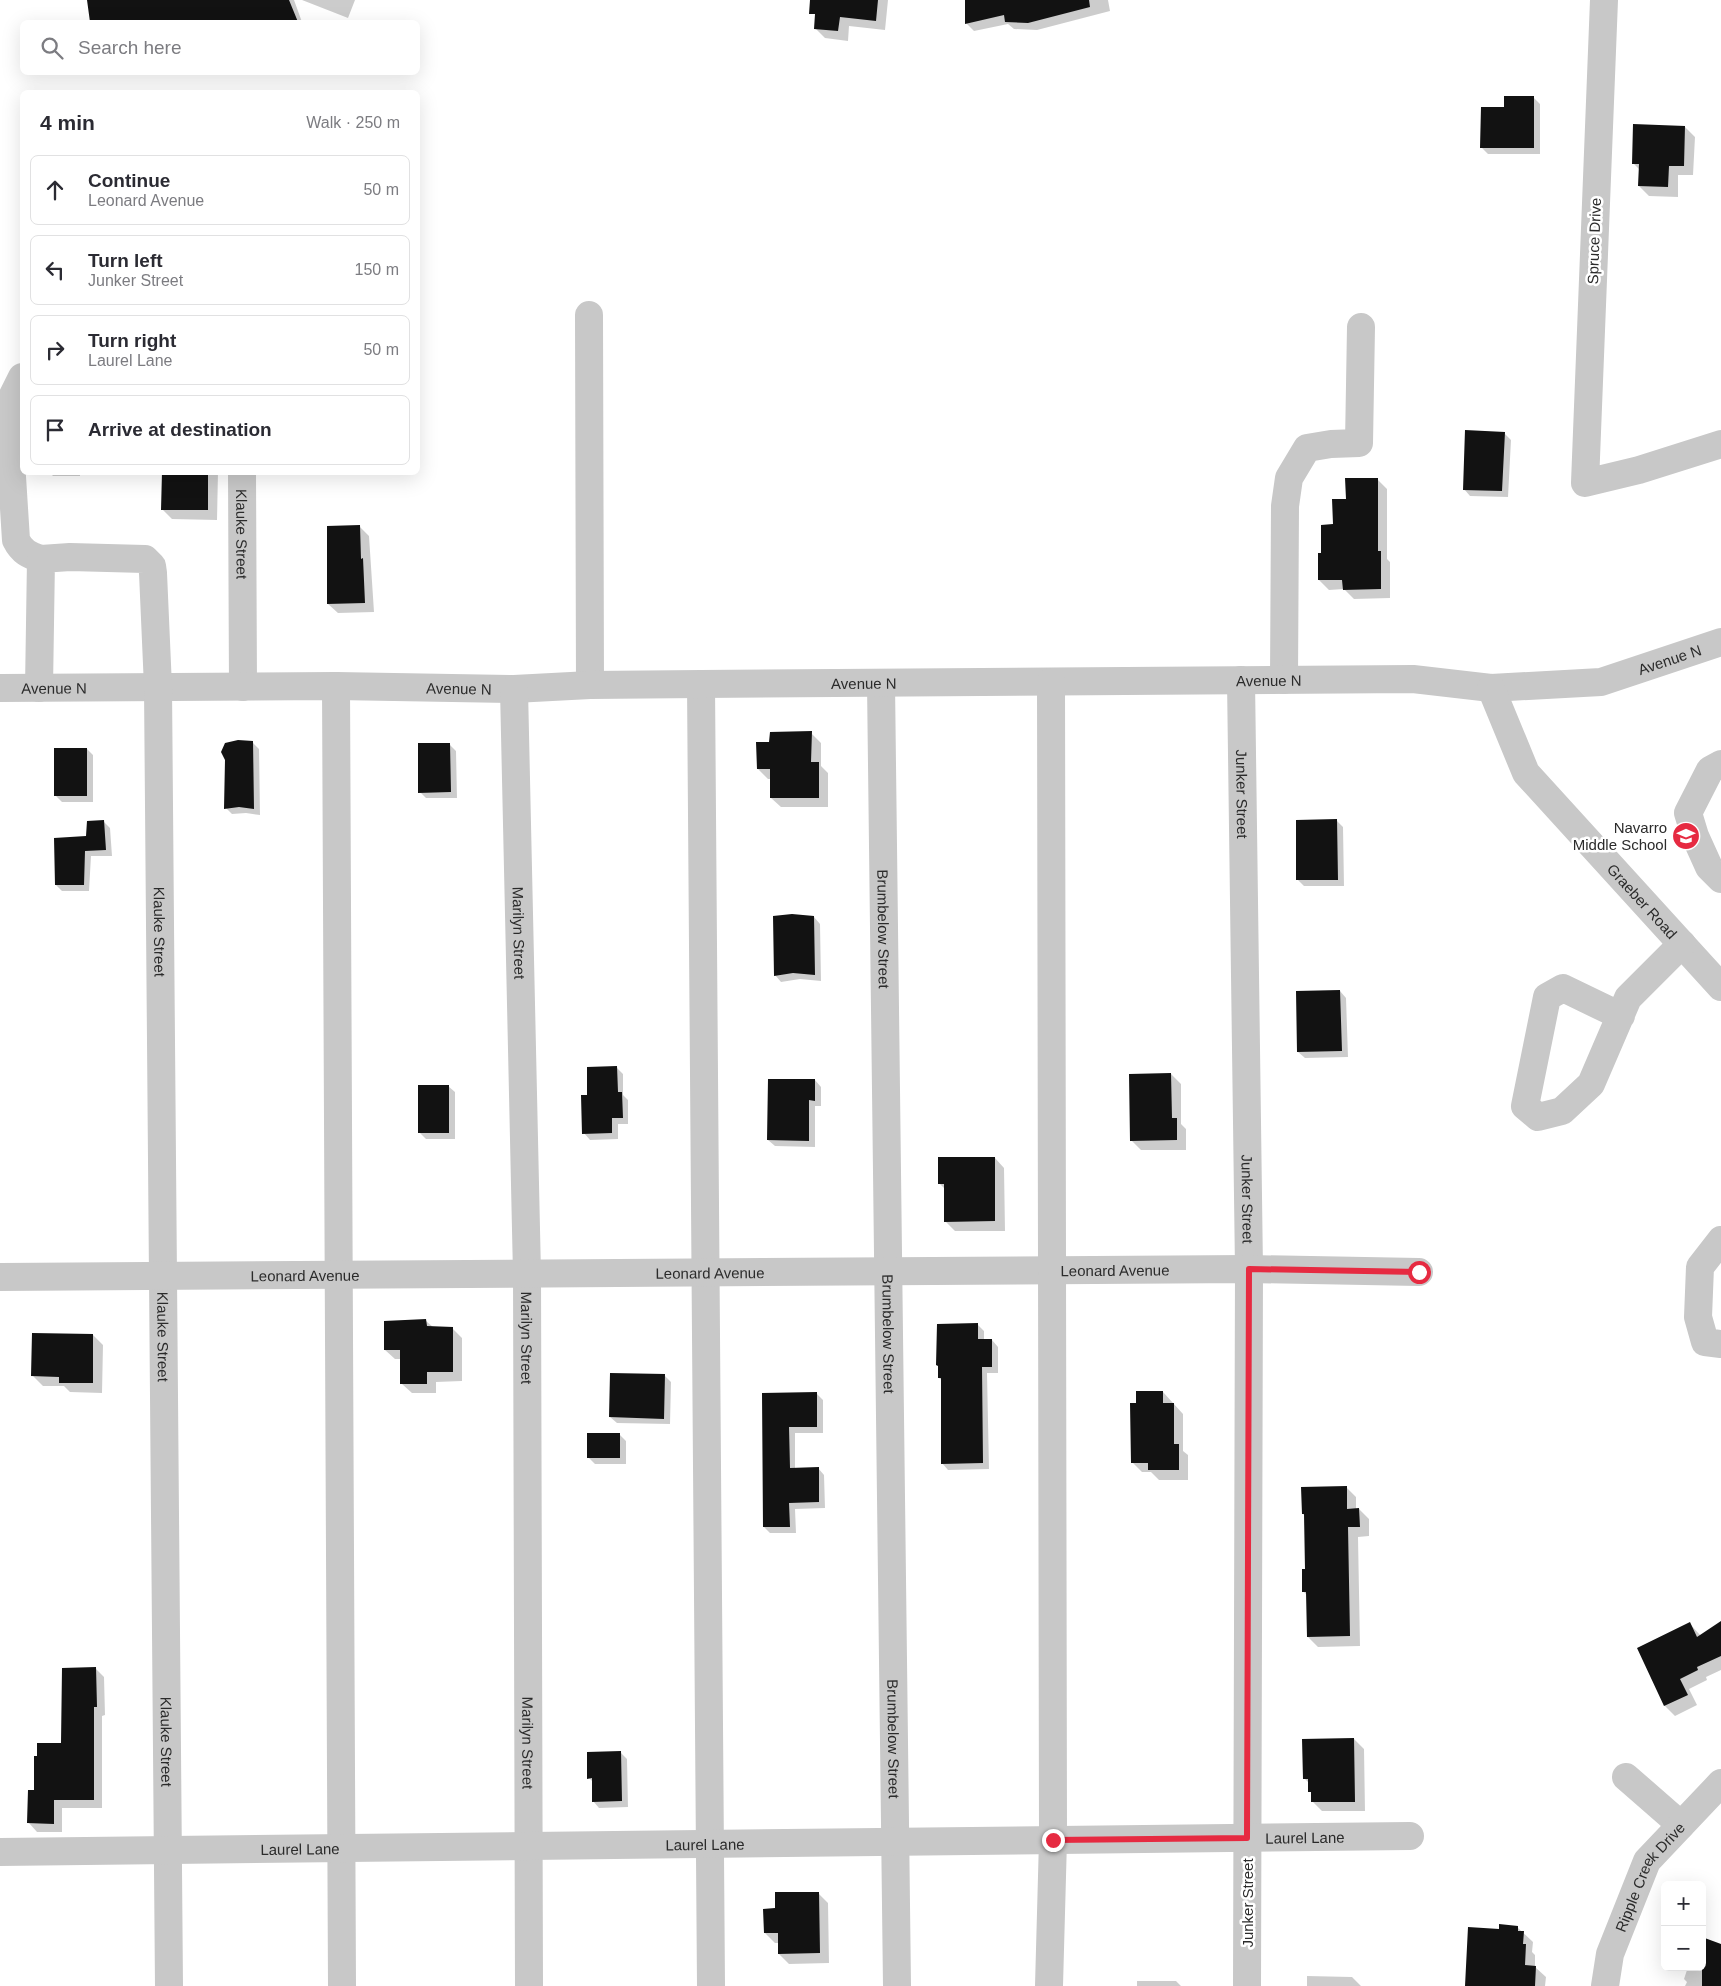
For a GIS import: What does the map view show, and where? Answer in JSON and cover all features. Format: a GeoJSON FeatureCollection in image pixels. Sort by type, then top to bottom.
{"type":"FeatureCollection","features":[{"type":"Feature","properties":{"kind":"street","name":"Spruce Drive"},"geometry":{"type":"LineString","coordinates":[[1604,0],[1586,483],[1639,470],[1721,444]]}},
{"type":"Feature","properties":{"kind":"street"},"geometry":{"type":"LineString","coordinates":[[589,315],[590,685]]}},
{"type":"Feature","properties":{"kind":"street"},"geometry":{"type":"LineString","coordinates":[[1284,680],[1286,506],[1289,478],[1307,448],[1330,444],[1359,444],[1361,327]]}},
{"type":"Feature","properties":{"kind":"street"},"geometry":{"type":"LineString","coordinates":[[20,381],[11,399],[8,414],[16,540],[26,554],[41,559],[39,688]]}},
{"type":"Feature","properties":{"kind":"street","name":"Klauke Street"},"geometry":{"type":"LineString","coordinates":[[242,475],[243,687]]}},
{"type":"Feature","properties":{"kind":"street","name":"Klauke Street"},"geometry":{"type":"LineString","coordinates":[[41,559],[70,557],[146,559],[152,566],[158,688],[169,1986]]}},
{"type":"Feature","properties":{"kind":"street","name":"Avenue N"},"geometry":{"type":"LineString","coordinates":[[0,688],[336,686],[514,689],[590,685],[1413,679],[1491,688],[1601,682],[1721,642]]}},
{"type":"Feature","properties":{"kind":"street","name":"Junker Street"},"geometry":{"type":"LineString","coordinates":[[1240,680],[1249,1269],[1247,1986]]}},
{"type":"Feature","properties":{"kind":"street"},"geometry":{"type":"LineString","coordinates":[[1049,1986],[1053,1840],[1052,682]]}},
{"type":"Feature","properties":{"kind":"street","name":"Brumbelow Street"},"geometry":{"type":"LineString","coordinates":[[881,683],[897,1986]]}},
{"type":"Feature","properties":{"kind":"street"},"geometry":{"type":"LineString","coordinates":[[701,684],[711,1986]]}},
{"type":"Feature","properties":{"kind":"street"},"geometry":{"type":"LineString","coordinates":[[336,686],[342,1986]]}},
{"type":"Feature","properties":{"kind":"street","name":"Graeber Road"},"geometry":{"type":"LineString","coordinates":[[1491,688],[1526,773],[1721,987]]}},
{"type":"Feature","properties":{"kind":"street","name":"Marilyn Street"},"geometry":{"type":"LineString","coordinates":[[514,689],[527,1274],[528,1986]]}},
{"type":"Feature","properties":{"kind":"street"},"geometry":{"type":"LineString","coordinates":[[1721,764],[1710,770],[1688,813],[1708,867],[1721,879]]}},
{"type":"Feature","properties":{"kind":"street"},"geometry":{"type":"LineString","coordinates":[[1621,1016],[1563,988],[1547,997],[1525,1106],[1538,1116],[1562,1111],[1591,1084],[1621,1016],[1628,998],[1682,944]]}},
{"type":"Feature","properties":{"kind":"street"},"geometry":{"type":"LineString","coordinates":[[1721,1240],[1700,1267],[1698,1317],[1705,1342],[1721,1344]]}},
{"type":"Feature","properties":{"kind":"street","name":"Leonard Avenue"},"geometry":{"type":"LineString","coordinates":[[0,1277],[1249,1269],[1419,1272]]}},
{"type":"Feature","properties":{"kind":"street"},"geometry":{"type":"LineString","coordinates":[[1626,1778],[1681,1825]]}},
{"type":"Feature","properties":{"kind":"street","name":"Ripple Creek Drive"},"geometry":{"type":"LineString","coordinates":[[1605,1986],[1610,1954],[1647,1861],[1721,1783]]}},
{"type":"Feature","properties":{"kind":"street","name":"Laurel Lane"},"geometry":{"type":"LineString","coordinates":[[0,1852],[1410,1836]]}},
{"type":"Feature","properties":{"kind":"building"},"geometry":{"type":"Polygon","coordinates":[[[87,0],[289,0],[297,20],[90,20],[87,0]]]}},
{"type":"Feature","properties":{"kind":"building"},"geometry":{"type":"Polygon","coordinates":[[[810,0],[878,0],[876,21],[840,17],[838,31],[814,29],[815,14],[809,14],[810,0]]]}},
{"type":"Feature","properties":{"kind":"building"},"geometry":{"type":"Polygon","coordinates":[[[965,0],[1089,0],[1090,7],[1028,23],[1005,22],[1004,15],[965,24],[965,0]]]}},
{"type":"Feature","properties":{"kind":"building"},"geometry":{"type":"Polygon","coordinates":[[[1504,96],[1534,96],[1534,148],[1480,148],[1481,107],[1504,107],[1504,96]]]}},
{"type":"Feature","properties":{"kind":"building"},"geometry":{"type":"Polygon","coordinates":[[[1633,124],[1685,126],[1684,166],[1669,166],[1668,187],[1638,186],[1639,164],[1632,164],[1633,124]]]}},
{"type":"Feature","properties":{"kind":"building"},"geometry":{"type":"Polygon","coordinates":[[[1465,430],[1505,432],[1502,491],[1463,490],[1465,430]]]}},
{"type":"Feature","properties":{"kind":"building"},"geometry":{"type":"Polygon","coordinates":[[[162,475],[208,475],[208,510],[161,510],[162,475]]]}},
{"type":"Feature","properties":{"kind":"building"},"geometry":{"type":"Polygon","coordinates":[[[1345,478],[1378,478],[1378,551],[1381,551],[1381,589],[1343,590],[1342,580],[1318,580],[1318,553],[1321,553],[1321,525],[1333,524],[1332,499],[1346,499],[1345,478]]]}},
{"type":"Feature","properties":{"kind":"building"},"geometry":{"type":"Polygon","coordinates":[[[360,525],[365,603],[327,604],[327,526],[360,525]]]}},
{"type":"Feature","properties":{"kind":"building"},"geometry":{"type":"Polygon","coordinates":[[[812,731],[811,762],[819,762],[819,798],[770,798],[770,769],[757,769],[756,742],[769,742],[770,732],[812,731]]]}},
{"type":"Feature","properties":{"kind":"building"},"geometry":{"type":"Polygon","coordinates":[[[238,740],[253,741],[254,809],[239,807],[224,809],[225,760],[221,752],[225,743],[238,740]]]}},
{"type":"Feature","properties":{"kind":"building"},"geometry":{"type":"Polygon","coordinates":[[[418,743],[450,743],[451,792],[418,793],[418,743]]]}},
{"type":"Feature","properties":{"kind":"building"},"geometry":{"type":"Polygon","coordinates":[[[54,748],[87,748],[87,796],[54,796],[54,748]]]}},
{"type":"Feature","properties":{"kind":"building"},"geometry":{"type":"Polygon","coordinates":[[[1337,819],[1338,880],[1296,880],[1296,820],[1337,819]]]}},
{"type":"Feature","properties":{"kind":"building"},"geometry":{"type":"Polygon","coordinates":[[[104,820],[106,850],[85,851],[84,885],[55,885],[54,838],[86,836],[87,821],[104,820]]]}},
{"type":"Feature","properties":{"kind":"building"},"geometry":{"type":"Polygon","coordinates":[[[792,914],[814,916],[815,975],[793,973],[774,976],[773,916],[792,914]]]}},
{"type":"Feature","properties":{"kind":"building"},"geometry":{"type":"Polygon","coordinates":[[[1340,990],[1342,1051],[1297,1052],[1296,991],[1340,990]]]}},
{"type":"Feature","properties":{"kind":"building"},"geometry":{"type":"Polygon","coordinates":[[[617,1066],[618,1092],[622,1092],[623,1118],[612,1118],[612,1133],[582,1134],[581,1095],[587,1095],[587,1067],[617,1066]]]}},
{"type":"Feature","properties":{"kind":"building"},"geometry":{"type":"Polygon","coordinates":[[[1171,1073],[1172,1118],[1177,1118],[1177,1140],[1130,1141],[1129,1074],[1171,1073]]]}},
{"type":"Feature","properties":{"kind":"building"},"geometry":{"type":"Polygon","coordinates":[[[768,1079],[815,1079],[815,1101],[809,1100],[809,1141],[767,1140],[768,1079]]]}},
{"type":"Feature","properties":{"kind":"building"},"geometry":{"type":"Polygon","coordinates":[[[418,1085],[449,1085],[449,1133],[418,1133],[418,1085]]]}},
{"type":"Feature","properties":{"kind":"building"},"geometry":{"type":"Polygon","coordinates":[[[938,1157],[995,1157],[995,1221],[944,1222],[944,1184],[938,1184],[938,1157]]]}},
{"type":"Feature","properties":{"kind":"building"},"geometry":{"type":"Polygon","coordinates":[[[426,1319],[427,1326],[453,1327],[453,1372],[427,1372],[427,1384],[400,1384],[400,1350],[384,1350],[384,1321],[426,1319]]]}},
{"type":"Feature","properties":{"kind":"building"},"geometry":{"type":"Polygon","coordinates":[[[978,1323],[978,1339],[992,1339],[992,1367],[982,1367],[983,1463],[941,1464],[941,1378],[938,1378],[938,1366],[936,1365],[937,1324],[978,1323]]]}},
{"type":"Feature","properties":{"kind":"building"},"geometry":{"type":"Polygon","coordinates":[[[32,1333],[93,1334],[93,1383],[59,1383],[59,1377],[31,1376],[32,1333]]]}},
{"type":"Feature","properties":{"kind":"building"},"geometry":{"type":"Polygon","coordinates":[[[610,1373],[665,1374],[664,1419],[609,1417],[610,1373]]]}},
{"type":"Feature","properties":{"kind":"building"},"geometry":{"type":"Polygon","coordinates":[[[1136,1391],[1163,1391],[1163,1403],[1174,1403],[1174,1444],[1179,1444],[1179,1470],[1148,1470],[1148,1463],[1131,1463],[1130,1403],[1136,1403],[1136,1391]]]}},
{"type":"Feature","properties":{"kind":"building"},"geometry":{"type":"Polygon","coordinates":[[[817,1392],[817,1427],[789,1427],[790,1468],[819,1467],[819,1502],[789,1503],[790,1527],[763,1527],[762,1393],[817,1392]]]}},
{"type":"Feature","properties":{"kind":"building"},"geometry":{"type":"Polygon","coordinates":[[[587,1433],[620,1433],[620,1458],[587,1458],[587,1433]]]}},
{"type":"Feature","properties":{"kind":"building"},"geometry":{"type":"Polygon","coordinates":[[[1347,1486],[1347,1509],[1359,1508],[1360,1527],[1348,1527],[1350,1636],[1307,1637],[1306,1592],[1302,1592],[1302,1569],[1305,1569],[1304,1514],[1302,1514],[1301,1487],[1347,1486]]]}},
{"type":"Feature","properties":{"kind":"building"},"geometry":{"type":"Polygon","coordinates":[[[1721,1621],[1721,1656],[1697,1667],[1698,1670],[1680,1679],[1688,1695],[1664,1706],[1637,1648],[1690,1622],[1697,1637],[1721,1621]]]}},
{"type":"Feature","properties":{"kind":"building"},"geometry":{"type":"Polygon","coordinates":[[[96,1667],[97,1707],[94,1707],[94,1800],[54,1800],[54,1824],[27,1823],[28,1790],[34,1790],[34,1756],[37,1756],[37,1743],[61,1743],[62,1668],[96,1667]]]}},
{"type":"Feature","properties":{"kind":"building"},"geometry":{"type":"Polygon","coordinates":[[[1354,1738],[1355,1802],[1311,1802],[1311,1792],[1308,1792],[1308,1779],[1303,1779],[1302,1739],[1354,1738]]]}},
{"type":"Feature","properties":{"kind":"building"},"geometry":{"type":"Polygon","coordinates":[[[621,1751],[622,1801],[592,1802],[592,1778],[587,1779],[587,1752],[621,1751]]]}},
{"type":"Feature","properties":{"kind":"building"},"geometry":{"type":"Polygon","coordinates":[[[775,1892],[819,1892],[820,1953],[778,1954],[778,1933],[764,1933],[763,1909],[775,1908],[775,1892]]]}},
{"type":"Feature","properties":{"kind":"building"},"geometry":{"type":"Polygon","coordinates":[[[1499,1924],[1518,1926],[1518,1931],[1524,1931],[1523,1944],[1526,1944],[1525,1965],[1536,1966],[1535,1986],[1465,1986],[1468,1927],[1499,1929],[1499,1924]]]}},
{"type":"Feature","properties":{"kind":"building"},"geometry":{"type":"Polygon","coordinates":[[[1706,1938],[1721,1944],[1721,1986],[1702,1986],[1702,1971],[1706,1971],[1706,1938]]]}},
{"type":"Feature","properties":{"kind":"place","name":"Navarro Middle School"},"geometry":{"type":"Point","coordinates":[1686,836]}},
{"type":"Feature","properties":{"kind":"route"},"geometry":{"type":"LineString","coordinates":[[1053,1840],[1247,1838],[1249,1269],[1419,1272]]}}]}
